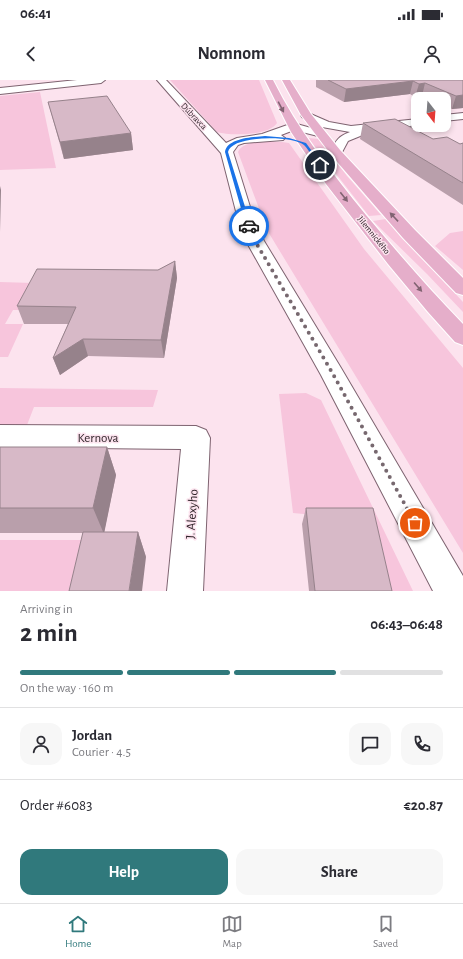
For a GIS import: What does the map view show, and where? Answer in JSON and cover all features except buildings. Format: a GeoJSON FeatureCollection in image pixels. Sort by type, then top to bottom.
{"type":"FeatureCollection","features":[{"type":"Feature","properties":{"kind":"main road","name":"Jilemnického"},"geometry":{"type":"LineString","coordinates":[[269,80],[281,107],[304,144],[335,186],[384,247],[463,337]]}},
{"type":"Feature","properties":{"kind":"main road"},"geometry":{"type":"LineString","coordinates":[[286,80],[306,115],[336,153],[404,228],[463,289]]}},
{"type":"Feature","properties":{"kind":"street"},"geometry":{"type":"LineString","coordinates":[[0,91],[101,80]]}},
{"type":"Feature","properties":{"kind":"street","name":"Dúbravca"},"geometry":{"type":"LineString","coordinates":[[161,80],[226,152],[247,223],[255,241],[333,374],[452,591]]}},
{"type":"Feature","properties":{"kind":"street"},"geometry":{"type":"LineString","coordinates":[[306,115],[326,125],[341,128],[376,128]]}},
{"type":"Feature","properties":{"kind":"street"},"geometry":{"type":"LineString","coordinates":[[451,117],[463,116]]}},
{"type":"Feature","properties":{"kind":"street"},"geometry":{"type":"LineString","coordinates":[[265,137],[293,126],[322,135],[356,133],[376,128],[411,123]]}},
{"type":"Feature","properties":{"kind":"street"},"geometry":{"type":"LineString","coordinates":[[336,153],[343,139],[356,133]]}},
{"type":"Feature","properties":{"kind":"street"},"geometry":{"type":"LineString","coordinates":[[226,152],[227,148],[231,144],[252,138],[265,137],[289,139],[304,144]]}},
{"type":"Feature","properties":{"kind":"street","name":"Kernova"},"geometry":{"type":"LineString","coordinates":[[0,436],[196,438]]}},
{"type":"Feature","properties":{"kind":"street","name":"J. Alexyho"},"geometry":{"type":"LineString","coordinates":[[185,591],[196,438]]}},
{"type":"Feature","properties":{"kind":"shaded area"},"geometry":{"type":"Polygon","coordinates":[[[170,80],[259,80],[277,123],[273,127],[258,133],[231,134],[217,132],[170,80]]]}},
{"type":"Feature","properties":{"kind":"shaded area"},"geometry":{"type":"Polygon","coordinates":[[[40,92],[56,168],[0,170],[0,96],[40,92]]]}},
{"type":"Feature","properties":{"kind":"shaded area"},"geometry":{"type":"Polygon","coordinates":[[[308,138],[319,139],[347,176],[381,215],[369,216],[308,138]]]}},
{"type":"Feature","properties":{"kind":"shaded area"},"geometry":{"type":"Polygon","coordinates":[[[251,143],[289,143],[364,249],[463,368],[463,553],[267,230],[238,152],[241,148],[251,143]]]}},
{"type":"Feature","properties":{"kind":"shaded area"},"geometry":{"type":"Polygon","coordinates":[[[386,219],[463,302],[463,312],[373,221],[386,219]]]}},
{"type":"Feature","properties":{"kind":"shaded area"},"geometry":{"type":"Polygon","coordinates":[[[463,231],[463,270],[435,246],[450,233],[463,231]]]}},
{"type":"Feature","properties":{"kind":"shaded area"},"geometry":{"type":"Polygon","coordinates":[[[0,282],[33,283],[26,310],[13,310],[5,324],[23,324],[8,357],[0,357],[0,282]]]}},
{"type":"Feature","properties":{"kind":"shaded area"},"geometry":{"type":"Polygon","coordinates":[[[0,388],[158,390],[153,407],[34,407],[27,425],[0,425],[0,388]]]}},
{"type":"Feature","properties":{"kind":"shaded area"},"geometry":{"type":"Polygon","coordinates":[[[306,393],[321,400],[413,591],[380,591],[366,520],[293,513],[279,394],[306,393]]]}},
{"type":"Feature","properties":{"kind":"shaded area"},"geometry":{"type":"Polygon","coordinates":[[[0,540],[92,540],[80,591],[0,591],[0,540]]]}},
{"type":"Feature","properties":{"kind":"way so far"},"geometry":{"type":"LineString","coordinates":[[249,226],[255,241],[333,374],[415,523]]}},
{"type":"Feature","properties":{"kind":"route"},"geometry":{"type":"LineString","coordinates":[[249,226],[226,152],[227,148],[231,144],[252,138],[265,137],[289,139],[304,144],[320,165]]}}]}
